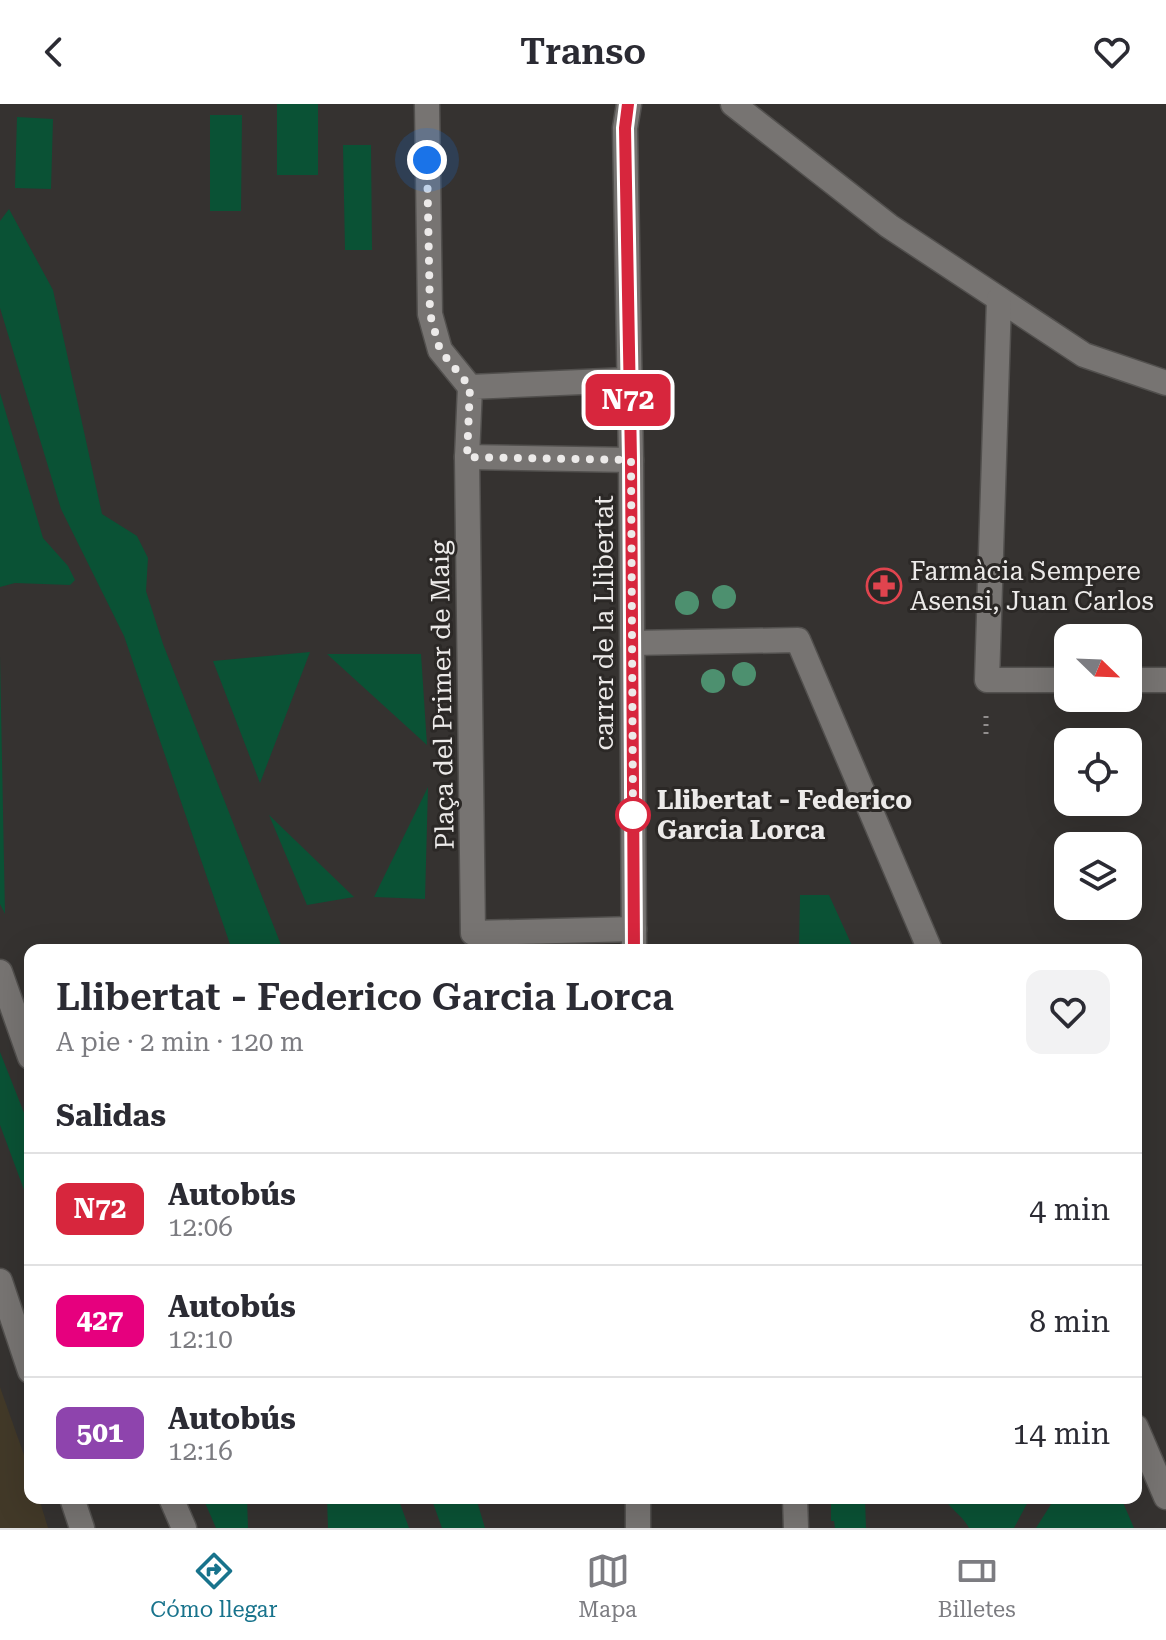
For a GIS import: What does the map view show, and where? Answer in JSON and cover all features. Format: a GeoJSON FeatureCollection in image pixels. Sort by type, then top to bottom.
{"type":"FeatureCollection","features":[{"type":"Feature","properties":{"kind":"street"},"geometry":{"type":"LineString","coordinates":[[427,104],[430,314],[440,350],[470,387],[628,380]]}},
{"type":"Feature","properties":{"kind":"street","name":"carrer de la Llibertat"},"geometry":{"type":"LineString","coordinates":[[629,104],[625,128],[634,939]]}},
{"type":"Feature","properties":{"kind":"street"},"geometry":{"type":"LineString","coordinates":[[733,104],[889,226],[1084,355],[1166,383]]}},
{"type":"Feature","properties":{"kind":"street"},"geometry":{"type":"LineString","coordinates":[[999,299],[987,680],[1054,680]]}},
{"type":"Feature","properties":{"kind":"street","name":"Plaça del Primer de Maig"},"geometry":{"type":"LineString","coordinates":[[470,387],[467,457],[473,942],[634,939]]}},
{"type":"Feature","properties":{"kind":"street"},"geometry":{"type":"LineString","coordinates":[[467,457],[631,460]]}},
{"type":"Feature","properties":{"kind":"street"},"geometry":{"type":"LineString","coordinates":[[632,643],[798,640],[927,944]]}},
{"type":"Feature","properties":{"kind":"street"},"geometry":{"type":"LineString","coordinates":[[1142,680],[1166,680]]}},
{"type":"Feature","properties":{"kind":"street"},"geometry":{"type":"LineString","coordinates":[[0,972],[24,1040]]}},
{"type":"Feature","properties":{"kind":"street"},"geometry":{"type":"LineString","coordinates":[[0,1281],[24,1353]]}},
{"type":"Feature","properties":{"kind":"street"},"geometry":{"type":"LineString","coordinates":[[1142,1441],[1166,1497]]}},
{"type":"Feature","properties":{"kind":"street"},"geometry":{"type":"LineString","coordinates":[[74,1504],[82,1528]]}},
{"type":"Feature","properties":{"kind":"street"},"geometry":{"type":"LineString","coordinates":[[174,1504],[184,1528]]}},
{"type":"Feature","properties":{"kind":"street"},"geometry":{"type":"LineString","coordinates":[[638,1504],[638,1528]]}},
{"type":"Feature","properties":{"kind":"street"},"geometry":{"type":"LineString","coordinates":[[795,1504],[796,1528]]}},
{"type":"Feature","properties":{"kind":"shaded area"},"geometry":{"type":"Polygon","coordinates":[[[0,1387],[24,1455],[24,1504],[41,1504],[48,1528],[0,1528],[0,1387]]]}},
{"type":"Feature","properties":{"kind":"green space"},"geometry":{"type":"Polygon","coordinates":[[[277,104],[318,104],[318,175],[277,175],[277,104]]]}},
{"type":"Feature","properties":{"kind":"green space"},"geometry":{"type":"Polygon","coordinates":[[[210,115],[242,115],[241,211],[210,211],[210,115]]]}},
{"type":"Feature","properties":{"kind":"green space"},"geometry":{"type":"Polygon","coordinates":[[[17,117],[53,119],[51,189],[15,188],[17,117]]]}},
{"type":"Feature","properties":{"kind":"green space"},"geometry":{"type":"Polygon","coordinates":[[[343,145],[371,145],[372,250],[345,250],[343,145]]]}},
{"type":"Feature","properties":{"kind":"green space"},"geometry":{"type":"Polygon","coordinates":[[[9,209],[53,290],[102,514],[137,536],[148,558],[146,591],[163,644],[281,944],[230,944],[124,636],[61,509],[0,308],[0,221],[9,209]]]}},
{"type":"Feature","properties":{"kind":"green space"},"geometry":{"type":"Polygon","coordinates":[[[0,393],[43,538],[68,566],[75,580],[70,585],[15,583],[0,587],[0,393]]]}},
{"type":"Feature","properties":{"kind":"green space"},"geometry":{"type":"Polygon","coordinates":[[[310,652],[260,783],[213,661],[310,652]]]}},
{"type":"Feature","properties":{"kind":"green space"},"geometry":{"type":"Polygon","coordinates":[[[327,654],[421,654],[427,745],[327,654]]]}},
{"type":"Feature","properties":{"kind":"green space"},"geometry":{"type":"Polygon","coordinates":[[[0,656],[5,914],[0,904],[0,656]]]}},
{"type":"Feature","properties":{"kind":"green space"},"geometry":{"type":"Polygon","coordinates":[[[428,787],[425,899],[374,897],[428,787]]]}},
{"type":"Feature","properties":{"kind":"green space"},"geometry":{"type":"Polygon","coordinates":[[[269,815],[354,897],[307,905],[269,815]]]}},
{"type":"Feature","properties":{"kind":"green space"},"geometry":{"type":"Polygon","coordinates":[[[800,895],[829,895],[851,944],[799,944],[800,895]]]}},
{"type":"Feature","properties":{"kind":"green space"},"geometry":{"type":"Polygon","coordinates":[[[0,1052],[24,1113],[24,1190],[0,1125],[0,1052]]]}},
{"type":"Feature","properties":{"kind":"green space"},"geometry":{"type":"Polygon","coordinates":[[[206,1504],[247,1504],[248,1528],[216,1528],[206,1504]]]}},
{"type":"Feature","properties":{"kind":"green space"},"geometry":{"type":"Polygon","coordinates":[[[327,1504],[400,1504],[409,1528],[328,1528],[327,1504]]]}},
{"type":"Feature","properties":{"kind":"green space"},"geometry":{"type":"Polygon","coordinates":[[[433,1504],[478,1504],[485,1528],[442,1528],[433,1504]]]}},
{"type":"Feature","properties":{"kind":"green space"},"geometry":{"type":"Polygon","coordinates":[[[831,1504],[865,1504],[866,1528],[835,1528],[834,1521],[831,1521],[831,1504]]]}},
{"type":"Feature","properties":{"kind":"green space"},"geometry":{"type":"Polygon","coordinates":[[[948,1504],[1027,1504],[1014,1528],[969,1528],[948,1504]]]}},
{"type":"Feature","properties":{"kind":"green space"},"geometry":{"type":"Polygon","coordinates":[[[1051,1504],[1124,1504],[1134,1528],[1036,1528],[1051,1504]]]}},
{"type":"Feature","properties":{"kind":"bus line","name":"N72"},"geometry":{"type":"LineString","coordinates":[[628,104],[625,128],[634,944]]}},
{"type":"Feature","properties":{"kind":"place","name":"Farmàcia Sempere Asensi, Juan Carlos"},"geometry":{"type":"Point","coordinates":[884,586]}},
{"type":"Feature","properties":{"kind":"place","name":"Llibertat - Federico Garcia Lorca"},"geometry":{"type":"Point","coordinates":[633,815]}},
{"type":"Feature","properties":{"kind":"route"},"geometry":{"type":"LineString","coordinates":[[427,160],[430,314],[440,350],[470,387],[467,457],[631,460],[633,815]]}}]}
